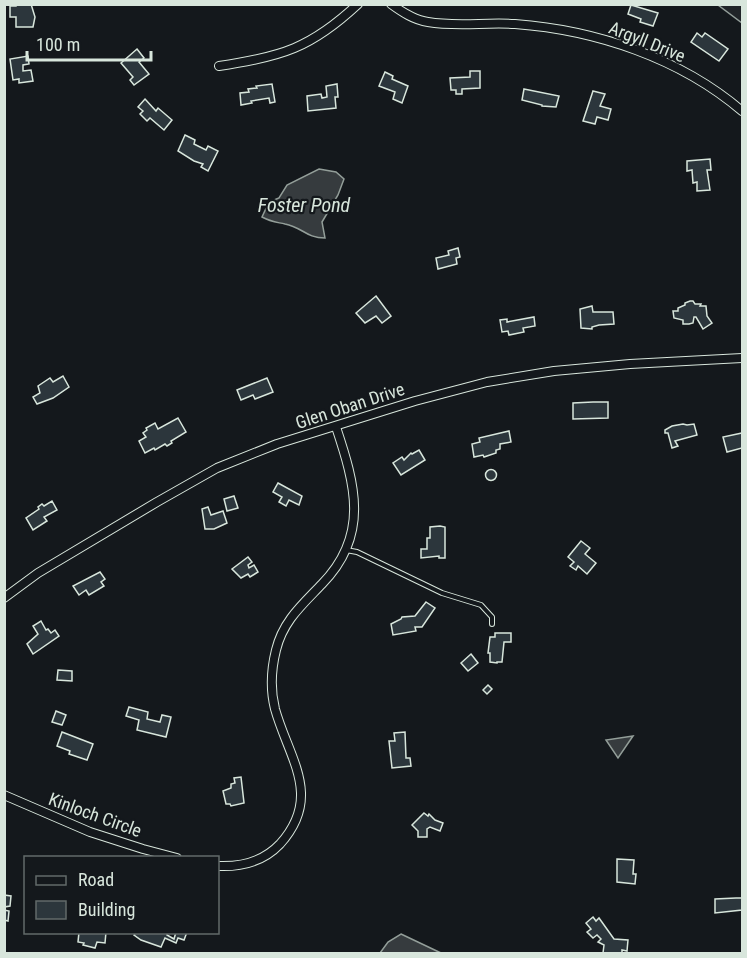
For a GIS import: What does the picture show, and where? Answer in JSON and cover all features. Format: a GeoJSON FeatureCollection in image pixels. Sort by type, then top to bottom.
{"type":"FeatureCollection","features":[{"type":"Feature","properties":{"kind":"street"},"geometry":{"type":"LineString","coordinates":[[219,66],[285,53],[316,38],[358,4]]}},
{"type":"Feature","properties":{"kind":"street","name":"Argyll Drive"},"geometry":{"type":"LineString","coordinates":[[391,4],[407,15],[427,22],[549,27],[609,40],[666,62],[726,97],[742,111]]}},
{"type":"Feature","properties":{"kind":"street","name":"Glen Oban Drive"},"geometry":{"type":"LineString","coordinates":[[4,598],[38,573],[217,468],[277,444],[415,401],[486,382],[554,371],[742,358]]}},
{"type":"Feature","properties":{"kind":"street"},"geometry":{"type":"LineString","coordinates":[[219,866],[254,862],[268,854],[290,833],[299,813],[302,788],[298,767],[275,710],[272,667],[283,628],[297,608],[329,576],[345,550],[354,522],[354,491],[350,470],[336,427]]}},
{"type":"Feature","properties":{"kind":"street","name":"Kinloch Circle"},"geometry":{"type":"LineString","coordinates":[[4,795],[90,832],[170,856]]}},
{"type":"Feature","properties":{"kind":"lane"},"geometry":{"type":"LineString","coordinates":[[345,550],[357,552],[442,594],[481,605],[492,617],[492,624]]}},
{"type":"Feature","properties":{"kind":"shaded area"},"geometry":{"type":"Polygon","coordinates":[[[718,5],[742,5],[742,23],[718,5]]]}},
{"type":"Feature","properties":{"kind":"water","name":"Foster Pond"},"geometry":{"type":"Polygon","coordinates":[[[319,169],[336,172],[344,179],[338,195],[322,222],[325,238],[313,236],[291,225],[262,217],[269,202],[279,198],[287,185],[319,169]]]}},
{"type":"Feature","properties":{"kind":"water"},"geometry":{"type":"Polygon","coordinates":[[[633,736],[618,758],[606,740],[633,736]]]}},
{"type":"Feature","properties":{"kind":"water"},"geometry":{"type":"Polygon","coordinates":[[[401,934],[441,953],[380,953],[388,942],[401,934]]]}},
{"type":"Feature","properties":{"kind":"building"},"geometry":{"type":"Polygon","coordinates":[[[16,4],[31,4],[35,17],[33,27],[16,27],[16,17],[10,17],[10,6],[16,6],[16,4]]]}},
{"type":"Feature","properties":{"kind":"building"},"geometry":{"type":"Polygon","coordinates":[[[631,5],[658,13],[653,26],[640,22],[641,19],[628,14],[631,5]]]}},
{"type":"Feature","properties":{"kind":"building"},"geometry":{"type":"Polygon","coordinates":[[[697,33],[702,37],[705,33],[728,49],[719,61],[691,42],[697,33]]]}},
{"type":"Feature","properties":{"kind":"building"},"geometry":{"type":"Polygon","coordinates":[[[137,49],[144,58],[139,62],[149,74],[134,85],[130,80],[133,77],[121,63],[137,49]]]}},
{"type":"Feature","properties":{"kind":"building"},"geometry":{"type":"Polygon","coordinates":[[[28,56],[29,64],[23,65],[23,71],[31,70],[33,81],[19,83],[19,79],[13,80],[10,59],[28,56]]]}},
{"type":"Feature","properties":{"kind":"building"},"geometry":{"type":"Polygon","coordinates":[[[470,71],[480,71],[480,88],[462,89],[462,94],[456,94],[456,90],[451,90],[450,78],[470,77],[470,71]]]}},
{"type":"Feature","properties":{"kind":"building"},"geometry":{"type":"Polygon","coordinates":[[[385,72],[393,76],[392,79],[408,86],[402,103],[393,99],[395,92],[379,86],[385,72]]]}},
{"type":"Feature","properties":{"kind":"building"},"geometry":{"type":"Polygon","coordinates":[[[272,84],[275,102],[270,103],[269,98],[241,105],[240,93],[249,92],[248,89],[257,88],[256,86],[272,84]]]}},
{"type":"Feature","properties":{"kind":"building"},"geometry":{"type":"Polygon","coordinates":[[[337,84],[336,108],[308,111],[307,96],[321,94],[322,98],[327,97],[326,86],[337,84]]]}},
{"type":"Feature","properties":{"kind":"building"},"geometry":{"type":"Polygon","coordinates":[[[524,89],[559,96],[556,107],[542,106],[522,100],[524,89]]]}},
{"type":"Feature","properties":{"kind":"building"},"geometry":{"type":"Polygon","coordinates":[[[593,91],[605,94],[600,106],[611,109],[608,120],[597,117],[595,124],[583,121],[593,91]]]}},
{"type":"Feature","properties":{"kind":"building"},"geometry":{"type":"Polygon","coordinates":[[[145,99],[156,111],[158,108],[172,120],[164,130],[150,118],[147,121],[140,114],[143,111],[138,107],[145,99]]]}},
{"type":"Feature","properties":{"kind":"building"},"geometry":{"type":"Polygon","coordinates":[[[185,135],[195,140],[194,144],[206,150],[208,146],[218,151],[208,171],[201,167],[203,164],[178,151],[185,135]]]}},
{"type":"Feature","properties":{"kind":"building"},"geometry":{"type":"Polygon","coordinates":[[[710,159],[711,170],[707,170],[710,190],[697,191],[697,182],[693,183],[692,170],[687,171],[687,161],[710,159]]]}},
{"type":"Feature","properties":{"kind":"building"},"geometry":{"type":"Polygon","coordinates":[[[458,248],[460,257],[456,258],[457,264],[438,269],[436,258],[449,255],[448,251],[458,248]]]}},
{"type":"Feature","properties":{"kind":"building"},"geometry":{"type":"Polygon","coordinates":[[[376,296],[391,316],[382,323],[376,316],[365,323],[356,313],[376,296]]]}},
{"type":"Feature","properties":{"kind":"building"},"geometry":{"type":"Polygon","coordinates":[[[690,301],[706,306],[707,316],[712,323],[703,329],[696,317],[693,323],[689,324],[683,324],[683,320],[674,318],[673,311],[678,311],[678,308],[690,301]]]}},
{"type":"Feature","properties":{"kind":"building"},"geometry":{"type":"Polygon","coordinates":[[[592,306],[593,312],[613,312],[614,324],[599,325],[592,329],[581,328],[580,309],[592,306]]]}},
{"type":"Feature","properties":{"kind":"building"},"geometry":{"type":"Polygon","coordinates":[[[534,317],[535,326],[523,328],[524,332],[509,335],[508,331],[502,332],[500,320],[507,319],[507,322],[534,317]]]}},
{"type":"Feature","properties":{"kind":"building"},"geometry":{"type":"Polygon","coordinates":[[[63,376],[69,387],[53,398],[37,404],[33,397],[40,393],[38,386],[50,378],[53,382],[63,376]]]}},
{"type":"Feature","properties":{"kind":"building"},"geometry":{"type":"Polygon","coordinates":[[[267,378],[273,392],[255,399],[253,395],[241,400],[237,390],[267,378]]]}},
{"type":"Feature","properties":{"kind":"building"},"geometry":{"type":"Polygon","coordinates":[[[608,402],[608,418],[573,419],[573,403],[608,402]]]}},
{"type":"Feature","properties":{"kind":"building"},"geometry":{"type":"Polygon","coordinates":[[[178,418],[186,432],[167,446],[165,444],[145,453],[139,441],[146,437],[143,433],[147,430],[146,428],[155,423],[158,429],[178,418]]]}},
{"type":"Feature","properties":{"kind":"building"},"geometry":{"type":"Polygon","coordinates":[[[683,424],[694,424],[697,435],[675,441],[678,446],[672,448],[665,430],[683,424]]]}},
{"type":"Feature","properties":{"kind":"building"},"geometry":{"type":"Polygon","coordinates":[[[509,431],[511,442],[500,444],[500,449],[496,450],[496,453],[474,457],[472,444],[480,442],[479,438],[509,431]]]}},
{"type":"Feature","properties":{"kind":"building"},"geometry":{"type":"Polygon","coordinates":[[[742,433],[742,448],[727,452],[723,437],[742,433]]]}},
{"type":"Feature","properties":{"kind":"building"},"geometry":{"type":"Polygon","coordinates":[[[419,450],[425,460],[401,475],[393,463],[402,457],[404,460],[411,453],[419,450]]]}},
{"type":"Feature","properties":{"kind":"building"},"geometry":{"type":"Polygon","coordinates":[[[491,470],[495,471],[495,479],[491,480],[487,479],[486,475],[487,471],[491,470]]]}},
{"type":"Feature","properties":{"kind":"building"},"geometry":{"type":"Polygon","coordinates":[[[278,483],[302,496],[299,505],[289,500],[286,506],[279,502],[282,497],[273,492],[278,483]]]}},
{"type":"Feature","properties":{"kind":"building"},"geometry":{"type":"Polygon","coordinates":[[[234,496],[238,508],[227,511],[224,499],[234,496]]]}},
{"type":"Feature","properties":{"kind":"building"},"geometry":{"type":"Polygon","coordinates":[[[52,501],[57,510],[44,517],[47,521],[33,530],[26,518],[42,504],[44,506],[52,501]]]}},
{"type":"Feature","properties":{"kind":"building"},"geometry":{"type":"Polygon","coordinates":[[[208,507],[211,515],[223,511],[227,523],[214,529],[205,529],[202,509],[208,507]]]}},
{"type":"Feature","properties":{"kind":"building"},"geometry":{"type":"Polygon","coordinates":[[[430,527],[445,527],[445,558],[439,558],[439,556],[421,558],[421,549],[427,549],[430,527]]]}},
{"type":"Feature","properties":{"kind":"building"},"geometry":{"type":"Polygon","coordinates":[[[581,541],[590,548],[585,554],[596,563],[587,574],[578,566],[576,570],[570,566],[574,562],[568,557],[581,541]]]}},
{"type":"Feature","properties":{"kind":"building"},"geometry":{"type":"Polygon","coordinates":[[[248,557],[252,562],[248,565],[249,568],[254,565],[258,572],[250,577],[248,574],[241,578],[232,569],[248,557]]]}},
{"type":"Feature","properties":{"kind":"building"},"geometry":{"type":"Polygon","coordinates":[[[100,572],[105,579],[101,582],[104,586],[89,595],[86,590],[79,595],[73,586],[100,572]]]}},
{"type":"Feature","properties":{"kind":"building"},"geometry":{"type":"Polygon","coordinates":[[[426,602],[435,608],[422,627],[415,627],[416,631],[393,635],[391,624],[402,617],[415,616],[426,602]]]}},
{"type":"Feature","properties":{"kind":"building"},"geometry":{"type":"Polygon","coordinates":[[[41,621],[46,630],[48,629],[51,633],[55,630],[59,636],[33,654],[27,644],[38,634],[33,626],[41,621]]]}},
{"type":"Feature","properties":{"kind":"building"},"geometry":{"type":"Polygon","coordinates":[[[495,633],[511,633],[511,642],[504,642],[502,662],[497,663],[490,662],[490,653],[488,653],[490,637],[495,637],[495,633]]]}},
{"type":"Feature","properties":{"kind":"building"},"geometry":{"type":"Polygon","coordinates":[[[471,654],[478,663],[468,671],[461,663],[471,654]]]}},
{"type":"Feature","properties":{"kind":"building"},"geometry":{"type":"Polygon","coordinates":[[[58,670],[72,671],[72,681],[57,680],[58,670]]]}},
{"type":"Feature","properties":{"kind":"building"},"geometry":{"type":"Polygon","coordinates":[[[488,685],[492,689],[487,694],[483,690],[488,685]]]}},
{"type":"Feature","properties":{"kind":"building"},"geometry":{"type":"Polygon","coordinates":[[[129,707],[148,712],[147,719],[160,722],[162,715],[171,717],[166,737],[137,730],[139,720],[126,716],[129,707]]]}},
{"type":"Feature","properties":{"kind":"building"},"geometry":{"type":"Polygon","coordinates":[[[56,711],[66,715],[62,725],[52,722],[56,711]]]}},
{"type":"Feature","properties":{"kind":"building"},"geometry":{"type":"Polygon","coordinates":[[[62,732],[93,744],[87,760],[69,754],[70,751],[57,746],[62,732]]]}},
{"type":"Feature","properties":{"kind":"building"},"geometry":{"type":"Polygon","coordinates":[[[405,732],[406,758],[410,758],[411,766],[392,768],[389,741],[395,741],[394,733],[405,732]]]}},
{"type":"Feature","properties":{"kind":"building"},"geometry":{"type":"Polygon","coordinates":[[[241,777],[244,803],[231,806],[226,804],[223,791],[231,788],[231,784],[235,783],[234,778],[241,777]]]}},
{"type":"Feature","properties":{"kind":"building"},"geometry":{"type":"Polygon","coordinates":[[[424,813],[443,823],[440,831],[430,827],[427,829],[427,837],[418,837],[418,831],[412,825],[424,813]]]}},
{"type":"Feature","properties":{"kind":"building"},"geometry":{"type":"Polygon","coordinates":[[[617,859],[634,860],[635,884],[617,882],[617,859]]]}},
{"type":"Feature","properties":{"kind":"building"},"geometry":{"type":"Polygon","coordinates":[[[4,895],[11,896],[10,906],[4,907],[4,895]]]}},
{"type":"Feature","properties":{"kind":"building"},"geometry":{"type":"Polygon","coordinates":[[[742,898],[742,910],[715,913],[715,899],[742,898]]]}},
{"type":"Feature","properties":{"kind":"building"},"geometry":{"type":"Polygon","coordinates":[[[4,910],[9,911],[8,921],[4,920],[4,910]]]}},
{"type":"Feature","properties":{"kind":"building"},"geometry":{"type":"Polygon","coordinates":[[[593,917],[596,921],[599,918],[614,939],[628,940],[627,951],[622,950],[622,954],[603,953],[604,945],[598,942],[601,939],[597,935],[593,938],[587,932],[591,929],[586,923],[593,917]]]}},
{"type":"Feature","properties":{"kind":"building"},"geometry":{"type":"Polygon","coordinates":[[[79,934],[106,934],[105,943],[97,942],[95,948],[78,942],[79,934]]]}},
{"type":"Feature","properties":{"kind":"building"},"geometry":{"type":"Polygon","coordinates":[[[167,934],[174,939],[175,934],[186,934],[184,940],[178,938],[176,943],[165,938],[161,947],[134,935],[167,934]]]}}]}
